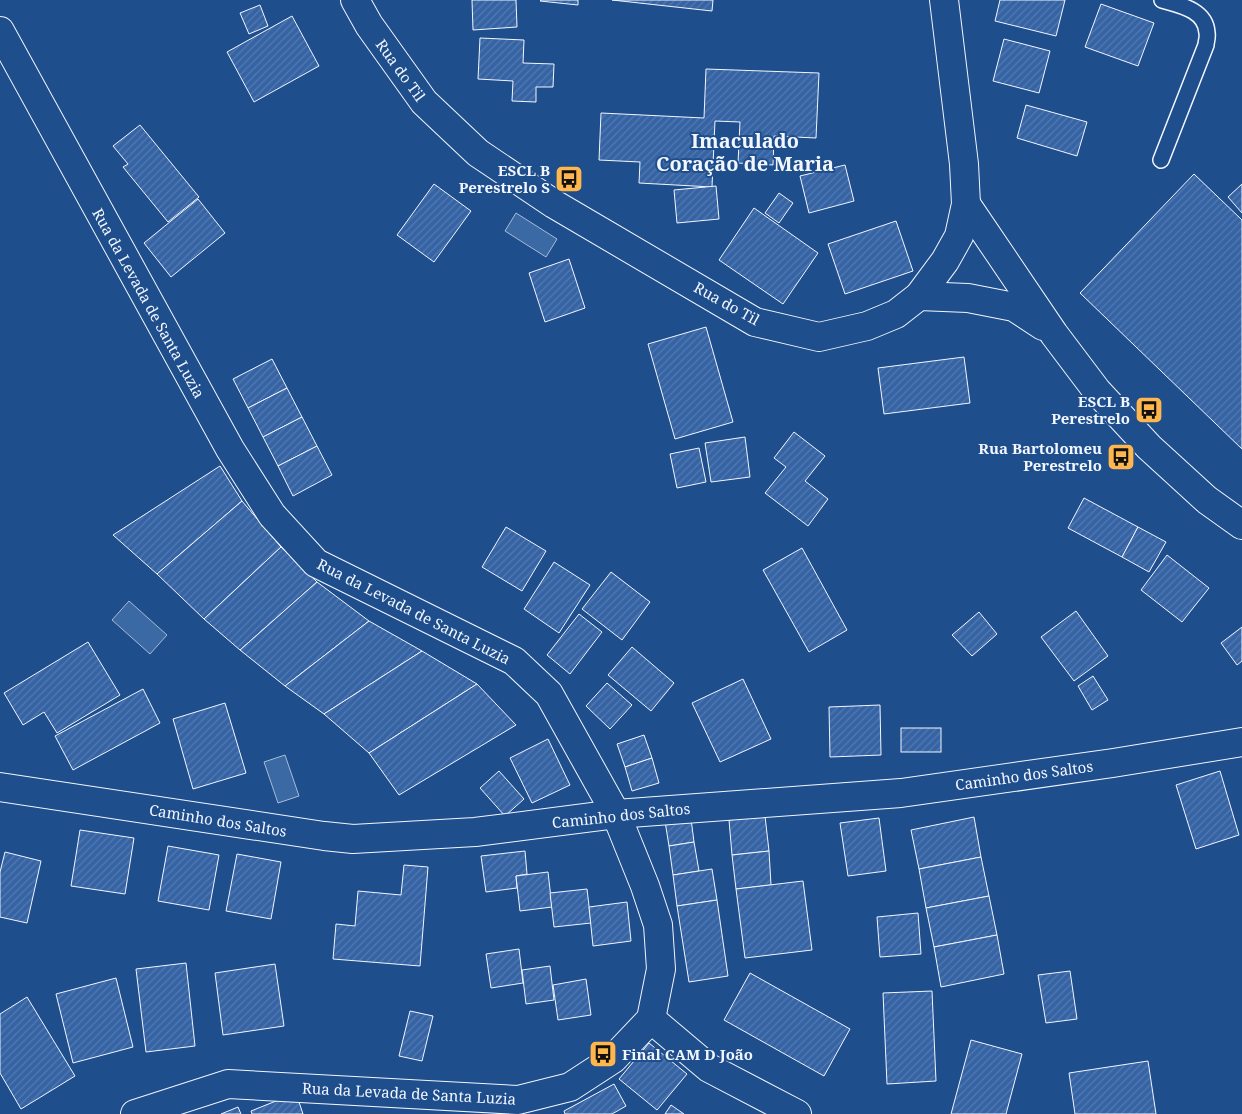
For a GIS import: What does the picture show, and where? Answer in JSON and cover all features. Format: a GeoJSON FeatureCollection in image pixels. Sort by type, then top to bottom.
{"type":"FeatureCollection","features":[{"type":"Feature","properties":{"kind":"street","name":"Rua do Til"},"geometry":{"type":"LineString","coordinates":[[355,0],[369,25],[424,102],[478,153],[554,204],[755,322],[819,337],[868,326],[896,314],[918,296],[945,261],[959,236],[966,204],[964,164],[944,0]]}},
{"type":"Feature","properties":{"kind":"street","name":"Rua da Levada de Santa Luzia"},"geometry":{"type":"LineString","coordinates":[[0,31],[230,449],[272,515],[316,563],[514,661],[549,694],[616,814],[645,886],[658,925],[661,969],[651,1019],[613,1059],[570,1087],[518,1100],[228,1084],[135,1114]]}},
{"type":"Feature","properties":{"kind":"street"},"geometry":{"type":"LineString","coordinates":[[966,204],[1054,334],[1097,391],[1149,447],[1207,500],[1242,525]]}},
{"type":"Feature","properties":{"kind":"street"},"geometry":{"type":"LineString","coordinates":[[918,296],[968,298],[1014,307],[1054,334]]}},
{"type":"Feature","properties":{"kind":"street","name":"Caminho dos Saltos"},"geometry":{"type":"LineString","coordinates":[[0,787],[353,839],[475,832],[616,814],[900,793],[1113,763],[1242,742]]}},
{"type":"Feature","properties":{"kind":"street"},"geometry":{"type":"LineString","coordinates":[[651,1019],[709,1068],[797,1114]]}},
{"type":"Feature","properties":{"kind":"lane"},"geometry":{"type":"LineString","coordinates":[[1161,160],[1206,45],[1208,34],[1205,24],[1194,12],[1180,5],[1162,0]]}},
{"type":"Feature","properties":{"kind":"water"},"geometry":{"type":"Polygon","coordinates":[[[516,213],[557,239],[546,257],[505,231],[516,213]]]}},
{"type":"Feature","properties":{"kind":"water"},"geometry":{"type":"Polygon","coordinates":[[[129,601],[167,635],[150,654],[112,620],[129,601]]]}},
{"type":"Feature","properties":{"kind":"water"},"geometry":{"type":"Polygon","coordinates":[[[285,755],[299,796],[278,803],[264,762],[285,755]]]}},
{"type":"Feature","properties":{"kind":"building"},"geometry":{"type":"Polygon","coordinates":[[[472,0],[516,0],[517,27],[473,30],[472,0]]]}},
{"type":"Feature","properties":{"kind":"building"},"geometry":{"type":"Polygon","coordinates":[[[578,0],[578,5],[540,1],[578,0]]]}},
{"type":"Feature","properties":{"kind":"building"},"geometry":{"type":"Polygon","coordinates":[[[612,0],[713,0],[712,11],[612,0]]]}},
{"type":"Feature","properties":{"kind":"building"},"geometry":{"type":"Polygon","coordinates":[[[1000,0],[1065,0],[1056,36],[995,21],[1000,0]]]}},
{"type":"Feature","properties":{"kind":"building"},"geometry":{"type":"Polygon","coordinates":[[[1101,4],[1154,23],[1138,66],[1085,47],[1101,4]]]}},
{"type":"Feature","properties":{"kind":"building"},"geometry":{"type":"Polygon","coordinates":[[[260,5],[268,26],[249,34],[240,13],[260,5]]]}},
{"type":"Feature","properties":{"kind":"building"},"geometry":{"type":"Polygon","coordinates":[[[292,16],[319,66],[254,102],[227,52],[292,16]]]}},
{"type":"Feature","properties":{"kind":"building"},"geometry":{"type":"Polygon","coordinates":[[[480,38],[524,40],[523,63],[554,64],[553,87],[536,87],[536,102],[512,101],[513,81],[478,79],[480,38]]]}},
{"type":"Feature","properties":{"kind":"building"},"geometry":{"type":"Polygon","coordinates":[[[1004,39],[1050,51],[1039,93],[993,81],[1004,39]]]}},
{"type":"Feature","properties":{"kind":"building"},"geometry":{"type":"Polygon","coordinates":[[[706,69],[819,73],[816,138],[774,136],[773,165],[738,163],[740,122],[715,121],[712,187],[639,183],[640,162],[599,160],[601,113],[704,118],[706,69]]]}},
{"type":"Feature","properties":{"kind":"building"},"geometry":{"type":"Polygon","coordinates":[[[1026,105],[1087,122],[1077,156],[1017,138],[1026,105]]]}},
{"type":"Feature","properties":{"kind":"building"},"geometry":{"type":"Polygon","coordinates":[[[140,125],[199,197],[168,222],[123,167],[128,164],[113,146],[140,125]]]}},
{"type":"Feature","properties":{"kind":"building"},"geometry":{"type":"Polygon","coordinates":[[[845,165],[854,201],[809,213],[800,176],[845,165]]]}},
{"type":"Feature","properties":{"kind":"building"},"geometry":{"type":"Polygon","coordinates":[[[1194,174],[1242,220],[1242,449],[1080,293],[1194,174]]]}},
{"type":"Feature","properties":{"kind":"building"},"geometry":{"type":"Polygon","coordinates":[[[434,184],[471,211],[434,262],[397,235],[434,184]]]}},
{"type":"Feature","properties":{"kind":"building"},"geometry":{"type":"Polygon","coordinates":[[[1242,184],[1242,213],[1228,197],[1242,184]]]}},
{"type":"Feature","properties":{"kind":"building"},"geometry":{"type":"Polygon","coordinates":[[[716,186],[719,219],[677,223],[674,190],[716,186]]]}},
{"type":"Feature","properties":{"kind":"building"},"geometry":{"type":"Polygon","coordinates":[[[779,193],[793,203],[779,223],[765,213],[779,193]]]}},
{"type":"Feature","properties":{"kind":"building"},"geometry":{"type":"Polygon","coordinates":[[[198,199],[225,233],[171,277],[144,243],[198,199]]]}},
{"type":"Feature","properties":{"kind":"building"},"geometry":{"type":"Polygon","coordinates":[[[754,208],[818,253],[783,304],[719,260],[754,208]]]}},
{"type":"Feature","properties":{"kind":"building"},"geometry":{"type":"Polygon","coordinates":[[[896,221],[913,271],[845,294],[828,244],[896,221]]]}},
{"type":"Feature","properties":{"kind":"building"},"geometry":{"type":"Polygon","coordinates":[[[569,259],[585,308],[545,322],[529,273],[569,259]]]}},
{"type":"Feature","properties":{"kind":"building"},"geometry":{"type":"Polygon","coordinates":[[[706,327],[733,422],[675,439],[648,344],[706,327]]]}},
{"type":"Feature","properties":{"kind":"building"},"geometry":{"type":"Polygon","coordinates":[[[964,357],[970,403],[884,414],[878,368],[964,357]]]}},
{"type":"Feature","properties":{"kind":"building"},"geometry":{"type":"Polygon","coordinates":[[[272,359],[287,388],[248,408],[233,379],[272,359]]]}},
{"type":"Feature","properties":{"kind":"building"},"geometry":{"type":"Polygon","coordinates":[[[287,388],[302,417],[263,437],[248,408],[287,388]]]}},
{"type":"Feature","properties":{"kind":"building"},"geometry":{"type":"Polygon","coordinates":[[[302,417],[317,446],[278,466],[263,437],[302,417]]]}},
{"type":"Feature","properties":{"kind":"building"},"geometry":{"type":"Polygon","coordinates":[[[794,432],[825,456],[805,481],[828,499],[808,526],[765,493],[786,467],[774,458],[794,432]]]}},
{"type":"Feature","properties":{"kind":"building"},"geometry":{"type":"Polygon","coordinates":[[[745,437],[750,477],[711,482],[705,443],[745,437]]]}},
{"type":"Feature","properties":{"kind":"building"},"geometry":{"type":"Polygon","coordinates":[[[317,446],[332,475],[293,496],[278,466],[317,446]]]}},
{"type":"Feature","properties":{"kind":"building"},"geometry":{"type":"Polygon","coordinates":[[[699,448],[706,482],[677,488],[670,454],[699,448]]]}},
{"type":"Feature","properties":{"kind":"building"},"geometry":{"type":"Polygon","coordinates":[[[220,466],[242,501],[157,574],[113,535],[220,466]]]}},
{"type":"Feature","properties":{"kind":"building"},"geometry":{"type":"Polygon","coordinates":[[[1084,498],[1138,527],[1122,557],[1068,528],[1084,498]]]}},
{"type":"Feature","properties":{"kind":"building"},"geometry":{"type":"Polygon","coordinates":[[[242,501],[281,547],[204,619],[157,574],[242,501]]]}},
{"type":"Feature","properties":{"kind":"building"},"geometry":{"type":"Polygon","coordinates":[[[506,527],[546,551],[522,591],[482,567],[506,527]]]}},
{"type":"Feature","properties":{"kind":"building"},"geometry":{"type":"Polygon","coordinates":[[[1138,527],[1166,542],[1149,572],[1122,557],[1138,527]]]}},
{"type":"Feature","properties":{"kind":"building"},"geometry":{"type":"Polygon","coordinates":[[[281,547],[317,582],[240,650],[204,619],[281,547]]]}},
{"type":"Feature","properties":{"kind":"building"},"geometry":{"type":"Polygon","coordinates":[[[802,548],[847,630],[809,652],[763,570],[802,548]]]}},
{"type":"Feature","properties":{"kind":"building"},"geometry":{"type":"Polygon","coordinates":[[[1167,555],[1209,588],[1182,622],[1141,590],[1167,555]]]}},
{"type":"Feature","properties":{"kind":"building"},"geometry":{"type":"Polygon","coordinates":[[[554,562],[590,585],[559,633],[524,609],[554,562]]]}},
{"type":"Feature","properties":{"kind":"building"},"geometry":{"type":"Polygon","coordinates":[[[611,572],[650,602],[622,640],[582,609],[611,572]]]}},
{"type":"Feature","properties":{"kind":"building"},"geometry":{"type":"Polygon","coordinates":[[[317,582],[369,621],[285,686],[240,650],[317,582]]]}},
{"type":"Feature","properties":{"kind":"building"},"geometry":{"type":"Polygon","coordinates":[[[1076,611],[1108,656],[1074,681],[1041,637],[1076,611]]]}},
{"type":"Feature","properties":{"kind":"building"},"geometry":{"type":"Polygon","coordinates":[[[979,612],[997,634],[972,656],[952,635],[979,612]]]}},
{"type":"Feature","properties":{"kind":"building"},"geometry":{"type":"Polygon","coordinates":[[[579,614],[602,632],[570,674],[547,655],[579,614]]]}},
{"type":"Feature","properties":{"kind":"building"},"geometry":{"type":"Polygon","coordinates":[[[369,621],[422,651],[324,714],[285,686],[369,621]]]}},
{"type":"Feature","properties":{"kind":"building"},"geometry":{"type":"Polygon","coordinates":[[[1242,627],[1242,661],[1237,665],[1221,643],[1242,627]]]}},
{"type":"Feature","properties":{"kind":"building"},"geometry":{"type":"Polygon","coordinates":[[[88,642],[120,695],[57,733],[44,712],[23,725],[4,693],[88,642]]]}},
{"type":"Feature","properties":{"kind":"building"},"geometry":{"type":"Polygon","coordinates":[[[632,647],[674,683],[651,711],[608,675],[632,647]]]}},
{"type":"Feature","properties":{"kind":"building"},"geometry":{"type":"Polygon","coordinates":[[[422,651],[477,684],[369,753],[324,714],[422,651]]]}},
{"type":"Feature","properties":{"kind":"building"},"geometry":{"type":"Polygon","coordinates":[[[1093,676],[1108,700],[1092,710],[1078,686],[1093,676]]]}},
{"type":"Feature","properties":{"kind":"building"},"geometry":{"type":"Polygon","coordinates":[[[743,679],[771,739],[720,762],[692,703],[743,679]]]}},
{"type":"Feature","properties":{"kind":"building"},"geometry":{"type":"Polygon","coordinates":[[[607,683],[632,705],[610,729],[586,706],[607,683]]]}},
{"type":"Feature","properties":{"kind":"building"},"geometry":{"type":"Polygon","coordinates":[[[477,684],[516,725],[399,795],[369,753],[477,684]]]}},
{"type":"Feature","properties":{"kind":"building"},"geometry":{"type":"Polygon","coordinates":[[[143,689],[160,723],[73,770],[55,736],[143,689]]]}},
{"type":"Feature","properties":{"kind":"building"},"geometry":{"type":"Polygon","coordinates":[[[225,703],[246,773],[193,789],[173,719],[225,703]]]}},
{"type":"Feature","properties":{"kind":"building"},"geometry":{"type":"Polygon","coordinates":[[[880,705],[881,755],[830,757],[829,707],[880,705]]]}},
{"type":"Feature","properties":{"kind":"building"},"geometry":{"type":"Polygon","coordinates":[[[901,728],[941,728],[941,752],[901,752],[901,728]]]}},
{"type":"Feature","properties":{"kind":"building"},"geometry":{"type":"Polygon","coordinates":[[[644,735],[652,758],[625,767],[617,744],[644,735]]]}},
{"type":"Feature","properties":{"kind":"building"},"geometry":{"type":"Polygon","coordinates":[[[548,739],[570,785],[532,803],[510,758],[548,739]]]}},
{"type":"Feature","properties":{"kind":"building"},"geometry":{"type":"Polygon","coordinates":[[[652,758],[659,783],[632,791],[625,767],[652,758]]]}},
{"type":"Feature","properties":{"kind":"building"},"geometry":{"type":"Polygon","coordinates":[[[499,771],[524,799],[505,816],[480,788],[499,771]]]}},
{"type":"Feature","properties":{"kind":"building"},"geometry":{"type":"Polygon","coordinates":[[[1220,771],[1239,835],[1196,849],[1176,785],[1220,771]]]}},
{"type":"Feature","properties":{"kind":"building"},"geometry":{"type":"Polygon","coordinates":[[[690,811],[694,842],[669,846],[664,815],[690,811]]]}},
{"type":"Feature","properties":{"kind":"building"},"geometry":{"type":"Polygon","coordinates":[[[765,816],[769,851],[732,855],[729,820],[765,816]]]}},
{"type":"Feature","properties":{"kind":"building"},"geometry":{"type":"Polygon","coordinates":[[[974,817],[981,857],[919,869],[911,830],[974,817]]]}},
{"type":"Feature","properties":{"kind":"building"},"geometry":{"type":"Polygon","coordinates":[[[879,818],[886,871],[848,876],[840,823],[879,818]]]}},
{"type":"Feature","properties":{"kind":"building"},"geometry":{"type":"Polygon","coordinates":[[[80,830],[134,838],[125,894],[71,886],[80,830]]]}},
{"type":"Feature","properties":{"kind":"building"},"geometry":{"type":"Polygon","coordinates":[[[694,842],[699,871],[673,875],[669,846],[694,842]]]}},
{"type":"Feature","properties":{"kind":"building"},"geometry":{"type":"Polygon","coordinates":[[[168,846],[219,855],[209,910],[158,901],[168,846]]]}},
{"type":"Feature","properties":{"kind":"building"},"geometry":{"type":"Polygon","coordinates":[[[525,851],[527,874],[516,876],[517,888],[486,892],[481,856],[525,851]]]}},
{"type":"Feature","properties":{"kind":"building"},"geometry":{"type":"Polygon","coordinates":[[[769,851],[771,885],[736,889],[732,855],[769,851]]]}},
{"type":"Feature","properties":{"kind":"building"},"geometry":{"type":"Polygon","coordinates":[[[5,852],[41,861],[27,923],[0,917],[0,872],[5,852]]]}},
{"type":"Feature","properties":{"kind":"building"},"geometry":{"type":"Polygon","coordinates":[[[237,854],[281,862],[271,919],[226,911],[237,854]]]}},
{"type":"Feature","properties":{"kind":"building"},"geometry":{"type":"Polygon","coordinates":[[[981,857],[989,896],[926,908],[919,869],[981,857]]]}},
{"type":"Feature","properties":{"kind":"building"},"geometry":{"type":"Polygon","coordinates":[[[404,865],[428,867],[420,966],[333,959],[336,924],[355,926],[358,891],[401,895],[404,865]]]}},
{"type":"Feature","properties":{"kind":"building"},"geometry":{"type":"Polygon","coordinates":[[[712,869],[717,900],[677,906],[673,875],[712,869]]]}},
{"type":"Feature","properties":{"kind":"building"},"geometry":{"type":"Polygon","coordinates":[[[548,872],[552,907],[520,911],[516,876],[548,872]]]}},
{"type":"Feature","properties":{"kind":"building"},"geometry":{"type":"Polygon","coordinates":[[[803,881],[812,950],[745,958],[736,889],[803,881]]]}},
{"type":"Feature","properties":{"kind":"building"},"geometry":{"type":"Polygon","coordinates":[[[587,889],[591,923],[554,927],[550,893],[587,889]]]}},
{"type":"Feature","properties":{"kind":"building"},"geometry":{"type":"Polygon","coordinates":[[[989,896],[997,935],[934,947],[926,908],[989,896]]]}},
{"type":"Feature","properties":{"kind":"building"},"geometry":{"type":"Polygon","coordinates":[[[717,900],[728,976],[689,982],[677,906],[717,900]]]}},
{"type":"Feature","properties":{"kind":"building"},"geometry":{"type":"Polygon","coordinates":[[[627,902],[631,941],[593,946],[589,907],[627,902]]]}},
{"type":"Feature","properties":{"kind":"building"},"geometry":{"type":"Polygon","coordinates":[[[918,913],[921,954],[880,957],[877,917],[918,913]]]}},
{"type":"Feature","properties":{"kind":"building"},"geometry":{"type":"Polygon","coordinates":[[[997,935],[1004,974],[941,987],[934,947],[997,935]]]}},
{"type":"Feature","properties":{"kind":"building"},"geometry":{"type":"Polygon","coordinates":[[[519,949],[523,983],[491,988],[486,954],[519,949]]]}},
{"type":"Feature","properties":{"kind":"building"},"geometry":{"type":"Polygon","coordinates":[[[186,963],[195,1046],[146,1052],[136,969],[186,963]]]}},
{"type":"Feature","properties":{"kind":"building"},"geometry":{"type":"Polygon","coordinates":[[[275,964],[284,1026],[223,1035],[215,973],[275,964]]]}},
{"type":"Feature","properties":{"kind":"building"},"geometry":{"type":"Polygon","coordinates":[[[550,966],[554,1000],[526,1004],[522,970],[550,966]]]}},
{"type":"Feature","properties":{"kind":"building"},"geometry":{"type":"Polygon","coordinates":[[[1070,971],[1077,1019],[1046,1023],[1038,975],[1070,971]]]}},
{"type":"Feature","properties":{"kind":"building"},"geometry":{"type":"Polygon","coordinates":[[[750,973],[850,1029],[824,1076],[724,1020],[750,973]]]}},
{"type":"Feature","properties":{"kind":"building"},"geometry":{"type":"Polygon","coordinates":[[[116,978],[133,1047],[73,1063],[56,994],[116,978]]]}},
{"type":"Feature","properties":{"kind":"building"},"geometry":{"type":"Polygon","coordinates":[[[586,979],[591,1015],[558,1020],[553,985],[586,979]]]}},
{"type":"Feature","properties":{"kind":"building"},"geometry":{"type":"Polygon","coordinates":[[[932,991],[936,1081],[887,1084],[883,993],[932,991]]]}},
{"type":"Feature","properties":{"kind":"building"},"geometry":{"type":"Polygon","coordinates":[[[27,997],[75,1076],[21,1109],[0,1073],[0,1014],[27,997]]]}},
{"type":"Feature","properties":{"kind":"building"},"geometry":{"type":"Polygon","coordinates":[[[410,1011],[433,1016],[422,1061],[399,1056],[410,1011]]]}},
{"type":"Feature","properties":{"kind":"building"},"geometry":{"type":"Polygon","coordinates":[[[971,1040],[1022,1054],[1006,1114],[951,1114],[971,1040]]]}},
{"type":"Feature","properties":{"kind":"building"},"geometry":{"type":"Polygon","coordinates":[[[649,1043],[687,1074],[657,1110],[619,1079],[649,1043]]]}},
{"type":"Feature","properties":{"kind":"building"},"geometry":{"type":"Polygon","coordinates":[[[1148,1061],[1156,1114],[1075,1114],[1069,1073],[1148,1061]]]}},
{"type":"Feature","properties":{"kind":"building"},"geometry":{"type":"Polygon","coordinates":[[[614,1084],[626,1106],[612,1114],[565,1114],[564,1111],[614,1084]]]}},
{"type":"Feature","properties":{"kind":"building"},"geometry":{"type":"Polygon","coordinates":[[[296,1093],[303,1114],[252,1114],[251,1111],[296,1093]]]}},
{"type":"Feature","properties":{"kind":"building"},"geometry":{"type":"Polygon","coordinates":[[[671,1105],[684,1114],[665,1114],[671,1105]]]}},
{"type":"Feature","properties":{"kind":"building"},"geometry":{"type":"Polygon","coordinates":[[[238,1107],[241,1114],[221,1114],[238,1107]]]}},
{"type":"Feature","properties":{"kind":"place","name":"ESCL B Perestrelo S"},"geometry":{"type":"Point","coordinates":[569,179]}},
{"type":"Feature","properties":{"kind":"place","name":"ESCL B Perestrelo"},"geometry":{"type":"Point","coordinates":[1149,410]}},
{"type":"Feature","properties":{"kind":"place","name":"Rua Bartolomeu Perestrelo"},"geometry":{"type":"Point","coordinates":[1121,457]}},
{"type":"Feature","properties":{"kind":"place","name":"Final CAM D João"},"geometry":{"type":"Point","coordinates":[603,1054]}},
{"type":"Feature","properties":{"kind":"district","name":"Imaculado Coração de Maria"},"geometry":{"type":"Point","coordinates":[745,152]}}]}
